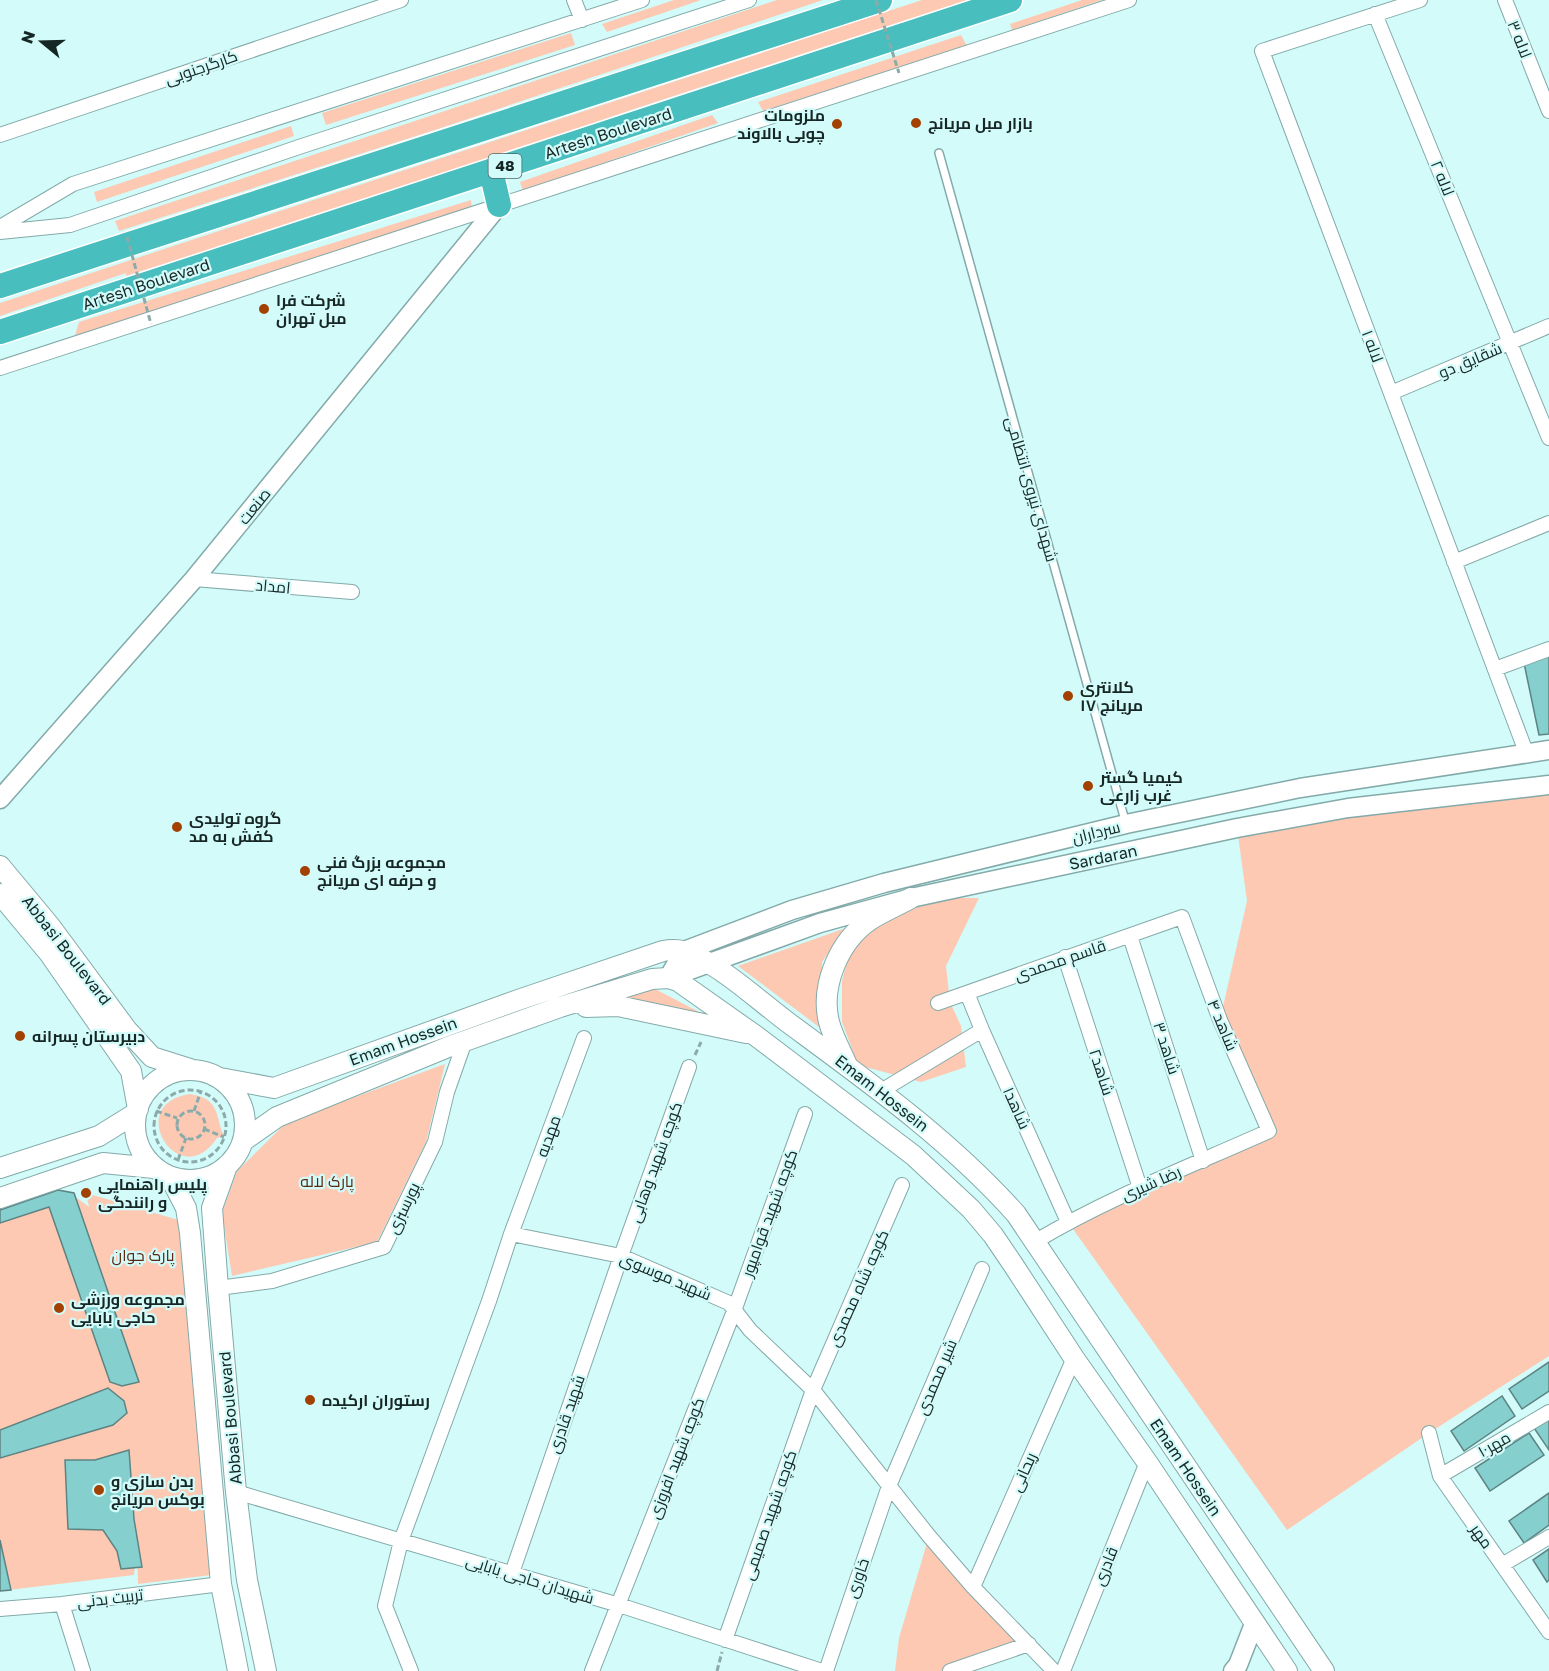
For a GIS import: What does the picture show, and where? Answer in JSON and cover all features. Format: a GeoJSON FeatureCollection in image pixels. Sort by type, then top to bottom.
{"type":"FeatureCollection","features":[{"type":"Feature","properties":{"kind":"highway"},"geometry":{"type":"LineString","coordinates":[[0,286],[878,0]]}},
{"type":"Feature","properties":{"kind":"highway","name":"Artesh Boulevard"},"geometry":{"type":"LineString","coordinates":[[0,332],[1010,0]]}},
{"type":"Feature","properties":{"kind":"highway"},"geometry":{"type":"LineString","coordinates":[[491,171],[499,205]]}},
{"type":"Feature","properties":{"kind":"main road","name":"Abbasi Boulevard"},"geometry":{"type":"LineString","coordinates":[[0,866],[50,926],[127,1030],[152,1057],[220,1078]]}},
{"type":"Feature","properties":{"kind":"main road","name":"Abbasi Boulevard"},"geometry":{"type":"LineString","coordinates":[[0,894],[49,953],[131,1071],[143,1111],[136,1136],[144,1155],[168,1168],[186,1208],[220,1584],[238,1671]]}},
{"type":"Feature","properties":{"kind":"main road"},"geometry":{"type":"LineString","coordinates":[[846,1065],[830,1022],[827,1004],[830,982],[837,959],[849,940],[868,921],[910,898]]}},
{"type":"Feature","properties":{"kind":"main road","name":"Emam Hossein"},"geometry":{"type":"LineString","coordinates":[[220,1078],[274,1088],[643,957],[663,951],[684,951],[708,964],[881,1091],[959,1155],[1010,1206],[1036,1240],[1315,1668]]}},
{"type":"Feature","properties":{"kind":"main road","name":"Emam Hossein"},"geometry":{"type":"LineString","coordinates":[[243,1141],[277,1117],[465,1041],[652,979],[668,978],[688,986],[913,1155],[971,1209],[1009,1258],[1074,1358],[1147,1462],[1287,1671]]}},
{"type":"Feature","properties":{"kind":"main road"},"geometry":{"type":"LineString","coordinates":[[560,1008],[618,1006],[756,1036]]}},
{"type":"Feature","properties":{"kind":"main road"},"geometry":{"type":"LineString","coordinates":[[0,1168],[99,1136],[143,1111],[151,1085],[167,1074],[185,1069],[192,1070]]}},
{"type":"Feature","properties":{"kind":"main road"},"geometry":{"type":"LineString","coordinates":[[220,1078],[233,1090],[242,1105],[246,1123],[243,1141]]}},
{"type":"Feature","properties":{"kind":"main road","name":"Abbasi Boulevard"},"geometry":{"type":"LineString","coordinates":[[243,1141],[235,1158],[227,1166],[212,1208],[236,1492],[247,1580],[266,1671]]}},
{"type":"Feature","properties":{"kind":"main road"},"geometry":{"type":"LineString","coordinates":[[0,1198],[104,1163],[168,1168],[188,1181],[206,1179],[227,1166]]}},
{"type":"Feature","properties":{"kind":"main road"},"geometry":{"type":"LineString","coordinates":[[220,1584],[247,1580]]}},
{"type":"Feature","properties":{"kind":"street","name":"کارگرجنوبی"},"geometry":{"type":"LineString","coordinates":[[0,135],[401,0]]}},
{"type":"Feature","properties":{"kind":"street"},"geometry":{"type":"LineString","coordinates":[[574,0],[582,20]]}},
{"type":"Feature","properties":{"kind":"street"},"geometry":{"type":"LineString","coordinates":[[0,227],[73,184],[642,0]]}},
{"type":"Feature","properties":{"kind":"street"},"geometry":{"type":"LineString","coordinates":[[0,232],[70,225],[299,147],[749,0]]}},
{"type":"Feature","properties":{"kind":"street"},"geometry":{"type":"LineString","coordinates":[[0,368],[1129,0]]}},
{"type":"Feature","properties":{"kind":"street"},"geometry":{"type":"LineString","coordinates":[[1375,14],[1420,0]]}},
{"type":"Feature","properties":{"kind":"street","name":"لاله ۳"},"geometry":{"type":"LineString","coordinates":[[1505,0],[1549,111]]}},
{"type":"Feature","properties":{"kind":"street","name":"لاله ۲"},"geometry":{"type":"LineString","coordinates":[[1375,14],[1549,438]]}},
{"type":"Feature","properties":{"kind":"street","name":"لاله ۱"},"geometry":{"type":"LineString","coordinates":[[1375,14],[1262,51],[1526,752]]}},
{"type":"Feature","properties":{"kind":"street","name":"صنعت"},"geometry":{"type":"LineString","coordinates":[[0,799],[194,579],[499,205]]}},
{"type":"Feature","properties":{"kind":"street","name":"شقایق دو"},"geometry":{"type":"LineString","coordinates":[[1391,393],[1549,326]]}},
{"type":"Feature","properties":{"kind":"street"},"geometry":{"type":"LineString","coordinates":[[1454,562],[1549,523]]}},
{"type":"Feature","properties":{"kind":"street","name":"امداد"},"geometry":{"type":"LineString","coordinates":[[194,579],[352,592]]}},
{"type":"Feature","properties":{"kind":"street"},"geometry":{"type":"LineString","coordinates":[[1495,669],[1549,649]]}},
{"type":"Feature","properties":{"kind":"street","name":"سرداران"},"geometry":{"type":"LineString","coordinates":[[684,951],[792,910],[884,883],[1126,824],[1300,788],[1549,750]]}},
{"type":"Feature","properties":{"kind":"street","name":"Sardaran"},"geometry":{"type":"LineString","coordinates":[[668,978],[820,923],[910,898],[1237,828],[1348,808],[1549,785]]}},
{"type":"Feature","properties":{"kind":"street","name":"قاسم محمدی"},"geometry":{"type":"LineString","coordinates":[[938,1003],[1182,917]]}},
{"type":"Feature","properties":{"kind":"street","name":"شاهد ۴"},"geometry":{"type":"LineString","coordinates":[[1182,917],[1220,1020],[1269,1131]]}},
{"type":"Feature","properties":{"kind":"street","name":"شاهد ۳"},"geometry":{"type":"LineString","coordinates":[[1130,936],[1203,1161]]}},
{"type":"Feature","properties":{"kind":"street"},"geometry":{"type":"LineString","coordinates":[[668,978],[684,951]]}},
{"type":"Feature","properties":{"kind":"street","name":"شاهد۲"},"geometry":{"type":"LineString","coordinates":[[1065,957],[1140,1188]]}},
{"type":"Feature","properties":{"kind":"street","name":"شاهد۱"},"geometry":{"type":"LineString","coordinates":[[967,993],[981,1030],[1068,1221]]}},
{"type":"Feature","properties":{"kind":"street"},"geometry":{"type":"LineString","coordinates":[[881,1091],[981,1030]]}},
{"type":"Feature","properties":{"kind":"street","name":"مهدیه"},"geometry":{"type":"LineString","coordinates":[[511,1234],[584,1038]]}},
{"type":"Feature","properties":{"kind":"street","name":"پورسبزی"},"geometry":{"type":"LineString","coordinates":[[218,1288],[272,1281],[384,1247],[435,1142],[447,1092],[465,1041]]}},
{"type":"Feature","properties":{"kind":"street","name":"کوچه شهید وهابی"},"geometry":{"type":"LineString","coordinates":[[621,1256],[689,1067]]}},
{"type":"Feature","properties":{"kind":"street","name":"کوچه شهید قوامپور"},"geometry":{"type":"LineString","coordinates":[[734,1311],[805,1114]]}},
{"type":"Feature","properties":{"kind":"street","name":"رضا شیری"},"geometry":{"type":"LineString","coordinates":[[1036,1240],[1068,1221],[1269,1131]]}},
{"type":"Feature","properties":{"kind":"street","name":"کوچه شاه محمدی"},"geometry":{"type":"LineString","coordinates":[[813,1390],[902,1185]]}},
{"type":"Feature","properties":{"kind":"street"},"geometry":{"type":"LineString","coordinates":[[411,1671],[385,1606],[401,1541],[489,1301],[511,1234]]}},
{"type":"Feature","properties":{"kind":"street","name":"شهید موسوی"},"geometry":{"type":"LineString","coordinates":[[511,1234],[621,1256],[729,1303],[750,1330],[813,1390],[929,1536],[973,1587],[1054,1671]]}},
{"type":"Feature","properties":{"kind":"street","name":"شهید قادری"},"geometry":{"type":"LineString","coordinates":[[512,1573],[621,1256]]}},
{"type":"Feature","properties":{"kind":"street","name":"شیر محمدی"},"geometry":{"type":"LineString","coordinates":[[889,1486],[982,1269]]}},
{"type":"Feature","properties":{"kind":"street","name":"کوچه شهید افروزی"},"geometry":{"type":"LineString","coordinates":[[592,1671],[734,1311]]}},
{"type":"Feature","properties":{"kind":"street","name":"ریحانی"},"geometry":{"type":"LineString","coordinates":[[973,1587],[1074,1358]]}},
{"type":"Feature","properties":{"kind":"street","name":"کوچه شهید صمیمی"},"geometry":{"type":"LineString","coordinates":[[725,1640],[813,1390]]}},
{"type":"Feature","properties":{"kind":"street","name":"مهر۱۰"},"geometry":{"type":"LineString","coordinates":[[1440,1476],[1549,1412]]}},
{"type":"Feature","properties":{"kind":"street","name":"مهر"},"geometry":{"type":"LineString","coordinates":[[1429,1433],[1440,1476],[1549,1632]]}},
{"type":"Feature","properties":{"kind":"street","name":"قادری"},"geometry":{"type":"LineString","coordinates":[[1063,1671],[1147,1462]]}},
{"type":"Feature","properties":{"kind":"street","name":"خاوری"},"geometry":{"type":"LineString","coordinates":[[824,1671],[889,1486]]}},
{"type":"Feature","properties":{"kind":"street","name":"شهیدان حاجی بابایی"},"geometry":{"type":"LineString","coordinates":[[236,1492],[619,1605],[824,1671]]}},
{"type":"Feature","properties":{"kind":"street"},"geometry":{"type":"LineString","coordinates":[[1502,1565],[1549,1537]]}},
{"type":"Feature","properties":{"kind":"street","name":"تربیت بدنی"},"geometry":{"type":"LineString","coordinates":[[0,1609],[62,1604],[220,1584]]}},
{"type":"Feature","properties":{"kind":"street"},"geometry":{"type":"LineString","coordinates":[[62,1604],[83,1671]]}},
{"type":"Feature","properties":{"kind":"street"},"geometry":{"type":"LineString","coordinates":[[1233,1671],[1238,1665],[1254,1624]]}},
{"type":"Feature","properties":{"kind":"street"},"geometry":{"type":"LineString","coordinates":[[950,1671],[1029,1644]]}},
{"type":"Feature","properties":{"kind":"lane","name":"شهدای نیروی انتظامی"},"geometry":{"type":"LineString","coordinates":[[939,153],[1126,824]]}},
{"type":"Feature","properties":{"kind":"path"},"geometry":{"type":"LineString","coordinates":[[878,0],[899,73]]}},
{"type":"Feature","properties":{"kind":"path"},"geometry":{"type":"LineString","coordinates":[[127,237],[150,324]]}},
{"type":"Feature","properties":{"kind":"path"},"geometry":{"type":"LineString","coordinates":[[689,1067],[709,1024]]}},
{"type":"Feature","properties":{"kind":"path"},"geometry":{"type":"LineString","coordinates":[[143,1111],[163,1101],[172,1093],[184,1089],[201,1091],[216,1101],[223,1111],[226,1122],[224,1137],[213,1154],[202,1160],[168,1168]]}},
{"type":"Feature","properties":{"kind":"path"},"geometry":{"type":"LineString","coordinates":[[194,1111],[201,1091]]}},
{"type":"Feature","properties":{"kind":"path"},"geometry":{"type":"LineString","coordinates":[[143,1111],[178,1119]]}},
{"type":"Feature","properties":{"kind":"path"},"geometry":{"type":"LineString","coordinates":[[143,1111],[153,1123],[157,1140],[168,1155],[168,1168]]}},
{"type":"Feature","properties":{"kind":"path"},"geometry":{"type":"LineString","coordinates":[[187,1111],[194,1111],[203,1118],[204,1129],[197,1138],[186,1138],[177,1130],[178,1119],[187,1111]]}},
{"type":"Feature","properties":{"kind":"path"},"geometry":{"type":"LineString","coordinates":[[204,1129],[224,1137]]}},
{"type":"Feature","properties":{"kind":"path"},"geometry":{"type":"LineString","coordinates":[[168,1168],[186,1138]]}},
{"type":"Feature","properties":{"kind":"green space"},"geometry":{"type":"Polygon","coordinates":[[[674,0],[701,0],[607,32],[602,24],[674,0]]]}},
{"type":"Feature","properties":{"kind":"green space"},"geometry":{"type":"Polygon","coordinates":[[[777,0],[823,0],[438,129],[119,231],[115,221],[777,0]]]}},
{"type":"Feature","properties":{"kind":"green space"},"geometry":{"type":"Polygon","coordinates":[[[922,0],[968,0],[625,112],[496,158],[126,276],[126,273],[0,316],[0,303],[922,0]]]}},
{"type":"Feature","properties":{"kind":"green space"},"geometry":{"type":"Polygon","coordinates":[[[1082,0],[1102,0],[1012,30],[1010,24],[1082,0]]]}},
{"type":"Feature","properties":{"kind":"green space"},"geometry":{"type":"Polygon","coordinates":[[[571,33],[575,45],[326,125],[322,113],[571,33]]]}},
{"type":"Feature","properties":{"kind":"green space"},"geometry":{"type":"Polygon","coordinates":[[[961,35],[967,46],[763,111],[758,102],[961,35]]]}},
{"type":"Feature","properties":{"kind":"green space"},"geometry":{"type":"Polygon","coordinates":[[[712,115],[718,123],[523,191],[520,182],[712,115]]]}},
{"type":"Feature","properties":{"kind":"green space"},"geometry":{"type":"Polygon","coordinates":[[[291,126],[294,136],[97,202],[94,192],[291,126]]]}},
{"type":"Feature","properties":{"kind":"green space"},"geometry":{"type":"Polygon","coordinates":[[[471,200],[472,211],[74,339],[79,322],[471,200]]]}},
{"type":"Feature","properties":{"kind":"green space"},"geometry":{"type":"Polygon","coordinates":[[[1549,785],[1549,1356],[1429,1433],[1287,1530],[1068,1222],[1269,1131],[1220,1020],[1247,901],[1237,828],[1549,785]]]}},
{"type":"Feature","properties":{"kind":"green space"},"geometry":{"type":"Polygon","coordinates":[[[923,898],[979,898],[946,966],[950,1002],[961,1026],[966,1067],[921,1082],[858,1065],[842,1022],[842,981],[849,954],[873,929],[923,898]]]}},
{"type":"Feature","properties":{"kind":"green space"},"geometry":{"type":"Polygon","coordinates":[[[846,928],[822,962],[823,1030],[738,966],[846,928]]]}},
{"type":"Feature","properties":{"kind":"green space"},"geometry":{"type":"Polygon","coordinates":[[[655,989],[709,1017],[614,999],[655,989]]]}},
{"type":"Feature","properties":{"kind":"green space","name":"پارک لاله"},"geometry":{"type":"Polygon","coordinates":[[[445,1064],[426,1142],[377,1242],[232,1276],[222,1213],[237,1171],[287,1122],[445,1064]]]}},
{"type":"Feature","properties":{"kind":"green space"},"geometry":{"type":"Polygon","coordinates":[[[190,1094],[200,1096],[212,1104],[224,1137],[217,1138],[202,1153],[188,1157],[174,1152],[164,1141],[159,1127],[160,1113],[170,1101],[190,1094]]]}},
{"type":"Feature","properties":{"kind":"green space","name":"مجموعه ورزشی حاجی بابایی"},"geometry":{"type":"Polygon","coordinates":[[[86,1193],[182,1221],[211,1575],[138,1584],[137,1541],[134,1575],[0,1591],[0,1217],[56,1199],[77,1198],[89,1207],[86,1193]]]}},
{"type":"Feature","properties":{"kind":"green space"},"geometry":{"type":"Polygon","coordinates":[[[929,1536],[1029,1644],[950,1671],[895,1671],[899,1638],[929,1536]]]}},
{"type":"Feature","properties":{"kind":"building"},"geometry":{"type":"Polygon","coordinates":[[[1549,652],[1549,734],[1539,735],[1524,663],[1549,652]]]}},
{"type":"Feature","properties":{"kind":"building"},"geometry":{"type":"Polygon","coordinates":[[[58,1190],[74,1193],[139,1382],[122,1386],[110,1382],[49,1207],[0,1223],[0,1210],[58,1190]]]}},
{"type":"Feature","properties":{"kind":"building"},"geometry":{"type":"Polygon","coordinates":[[[1549,1362],[1549,1391],[1522,1409],[1509,1389],[1549,1362]]]}},
{"type":"Feature","properties":{"kind":"building"},"geometry":{"type":"Polygon","coordinates":[[[108,1388],[124,1401],[127,1413],[113,1425],[0,1458],[0,1430],[108,1388]]]}},
{"type":"Feature","properties":{"kind":"building"},"geometry":{"type":"Polygon","coordinates":[[[1502,1396],[1515,1416],[1464,1451],[1451,1431],[1502,1396]]]}},
{"type":"Feature","properties":{"kind":"building"},"geometry":{"type":"Polygon","coordinates":[[[1549,1418],[1549,1450],[1534,1428],[1549,1418]]]}},
{"type":"Feature","properties":{"kind":"building"},"geometry":{"type":"Polygon","coordinates":[[[1529,1433],[1544,1455],[1490,1491],[1475,1468],[1529,1433]]]}},
{"type":"Feature","properties":{"kind":"building","name":"بدن سازی و بوکس مریانج"},"geometry":{"type":"Polygon","coordinates":[[[129,1450],[134,1519],[142,1567],[121,1569],[117,1551],[103,1530],[68,1529],[65,1460],[95,1460],[129,1450]]]}},
{"type":"Feature","properties":{"kind":"building"},"geometry":{"type":"Polygon","coordinates":[[[1549,1493],[1549,1525],[1524,1543],[1509,1521],[1549,1493]]]}},
{"type":"Feature","properties":{"kind":"building"},"geometry":{"type":"Polygon","coordinates":[[[0,1540],[11,1590],[0,1591],[0,1540]]]}},
{"type":"Feature","properties":{"kind":"building"},"geometry":{"type":"Polygon","coordinates":[[[1549,1549],[1549,1580],[1547,1582],[1533,1560],[1549,1549]]]}},
{"type":"Feature","properties":{"kind":"place","name":"بازار مبل مریانج"},"geometry":{"type":"Point","coordinates":[916,123]}},
{"type":"Feature","properties":{"kind":"place","name":"ملزومات چوبی بالاوند"},"geometry":{"type":"Point","coordinates":[837,124]}},
{"type":"Feature","properties":{"kind":"place","name":"شرکت فرا مبل تهران"},"geometry":{"type":"Point","coordinates":[264,309]}},
{"type":"Feature","properties":{"kind":"place","name":"کلانتری ۱۷ مریانج"},"geometry":{"type":"Point","coordinates":[1068,696]}},
{"type":"Feature","properties":{"kind":"place","name":"کیمیا گستر غرب زارعی"},"geometry":{"type":"Point","coordinates":[1088,786]}},
{"type":"Feature","properties":{"kind":"place","name":"گروه تولیدی کفش به مد"},"geometry":{"type":"Point","coordinates":[177,827]}},
{"type":"Feature","properties":{"kind":"place","name":"مجموعه بزرگ فنی و حرفه ای مریانج"},"geometry":{"type":"Point","coordinates":[305,871]}},
{"type":"Feature","properties":{"kind":"place","name":"دبیرستان پسرانه"},"geometry":{"type":"Point","coordinates":[20,1036]}},
{"type":"Feature","properties":{"kind":"place","name":"پلیس راهنمایی و رانندگی"},"geometry":{"type":"Point","coordinates":[86,1193]}},
{"type":"Feature","properties":{"kind":"place","name":"مجموعه ورزشی حاجی بابایی"},"geometry":{"type":"Point","coordinates":[59,1308]}},
{"type":"Feature","properties":{"kind":"place","name":"رستوران ارکیده"},"geometry":{"type":"Point","coordinates":[310,1400]}},
{"type":"Feature","properties":{"kind":"place","name":"بدن سازی و بوکس مریانج"},"geometry":{"type":"Point","coordinates":[99,1490]}},
{"type":"Feature","properties":{"kind":"park label","name":"پارک جوان"},"geometry":{"type":"Point","coordinates":[143,1255]}}]}
